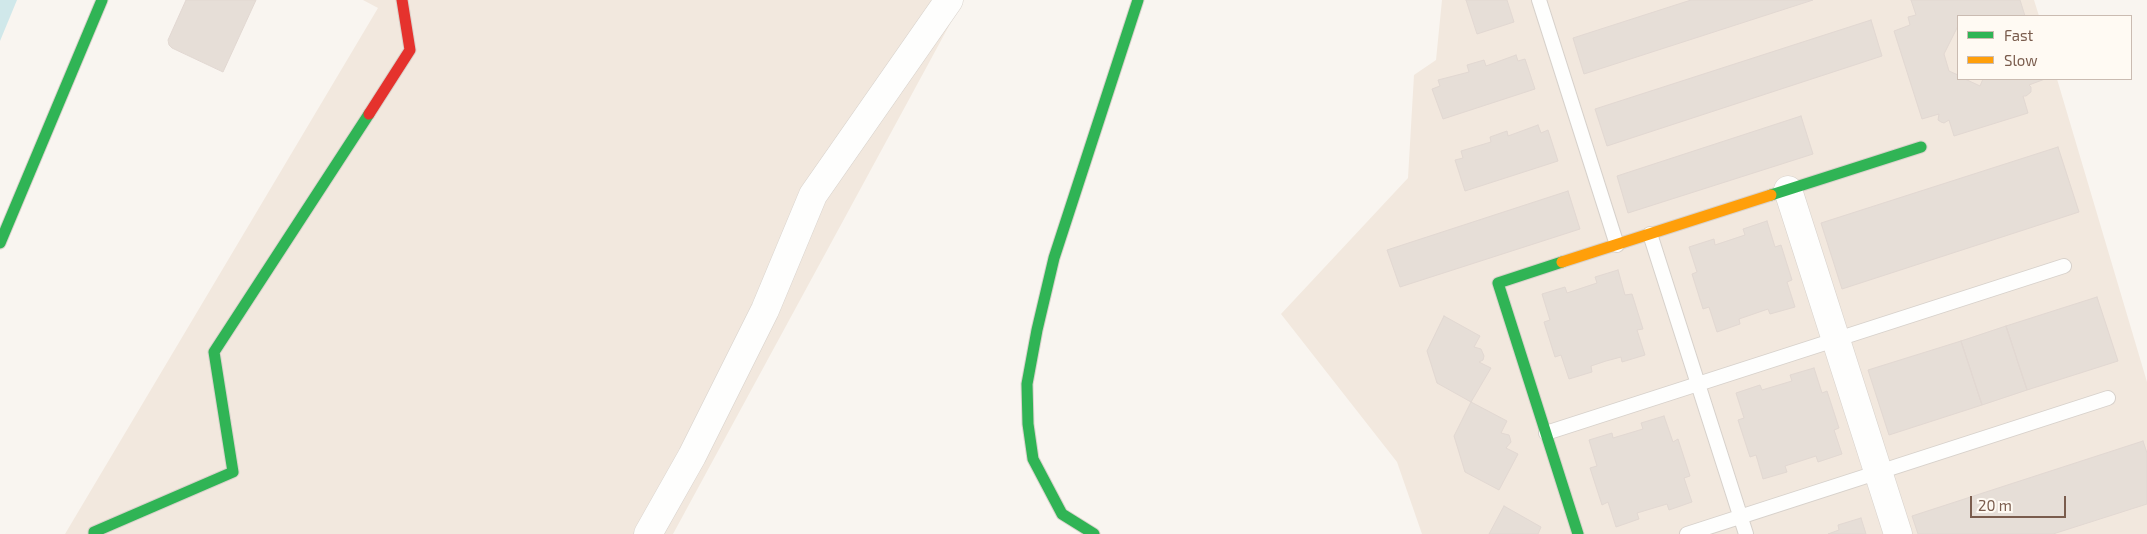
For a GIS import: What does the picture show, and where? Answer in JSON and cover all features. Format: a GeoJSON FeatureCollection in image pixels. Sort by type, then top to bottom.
{"type":"FeatureCollection","features":[{"type":"Feature","properties":{"kind":"street"},"geometry":{"type":"LineString","coordinates":[[0,244],[102,0]]}},
{"type":"Feature","properties":{"kind":"street"},"geometry":{"type":"LineString","coordinates":[[94,534],[94,532],[233,472],[214,352],[410,50],[402,0]]}},
{"type":"Feature","properties":{"kind":"street"},"geometry":{"type":"LineString","coordinates":[[648,534],[692,456],[765,310],[813,195],[949,0]]}},
{"type":"Feature","properties":{"kind":"street"},"geometry":{"type":"LineString","coordinates":[[1094,534],[1062,514],[1033,459],[1028,424],[1028,384],[1037,330],[1054,258],[1138,0]]}},
{"type":"Feature","properties":{"kind":"street"},"geometry":{"type":"LineString","coordinates":[[1578,534],[1498,283],[1921,147]]}},
{"type":"Feature","properties":{"kind":"street"},"geometry":{"type":"LineString","coordinates":[[1788,190],[1898,534]]}},
{"type":"Feature","properties":{"kind":"lane"},"geometry":{"type":"LineString","coordinates":[[1539,0],[1617,245]]}},
{"type":"Feature","properties":{"kind":"lane"},"geometry":{"type":"LineString","coordinates":[[1650,234],[1746,534]]}},
{"type":"Feature","properties":{"kind":"lane"},"geometry":{"type":"LineString","coordinates":[[1546,433],[2064,266]]}},
{"type":"Feature","properties":{"kind":"lane"},"geometry":{"type":"LineString","coordinates":[[1687,534],[2108,398]]}},
{"type":"Feature","properties":{"kind":"shaded area"},"geometry":{"type":"Polygon","coordinates":[[[363,0],[963,0],[673,534],[65,534],[378,8],[363,0]]]}},
{"type":"Feature","properties":{"kind":"shaded area"},"geometry":{"type":"Polygon","coordinates":[[[1442,0],[2034,0],[2039,15],[1957,15],[1957,80],[2057,80],[2147,382],[2147,534],[1422,534],[1397,462],[1281,314],[1408,178],[1414,75],[1436,60],[1442,0]]]}},
{"type":"Feature","properties":{"kind":"water"},"geometry":{"type":"Polygon","coordinates":[[[0,0],[17,0],[0,41],[0,0]]]}},
{"type":"Feature","properties":{"kind":"building"},"geometry":{"type":"Polygon","coordinates":[[[186,0],[256,0],[223,72],[169,45],[168,40],[186,0]]]}},
{"type":"Feature","properties":{"kind":"building"},"geometry":{"type":"Polygon","coordinates":[[[1466,0],[1507,0],[1514,22],[1477,34],[1466,0]]]}},
{"type":"Feature","properties":{"kind":"building"},"geometry":{"type":"Polygon","coordinates":[[[1691,0],[1813,0],[1584,74],[1573,38],[1691,0]]]}},
{"type":"Feature","properties":{"kind":"building"},"geometry":{"type":"Polygon","coordinates":[[[1911,0],[2020,0],[2025,15],[1957,15],[1957,28],[1944,54],[1949,71],[1957,75],[1957,80],[1967,80],[1980,86],[1983,80],[2042,80],[2029,85],[2031,92],[2023,96],[2028,113],[1954,136],[1949,120],[1944,123],[1941,122],[1938,120],[1939,114],[1922,119],[1894,31],[1910,25],[1908,17],[1916,15],[1911,0]]]}},
{"type":"Feature","properties":{"kind":"building"},"geometry":{"type":"Polygon","coordinates":[[[1871,20],[1882,56],[1607,146],[1595,109],[1871,20]]]}},
{"type":"Feature","properties":{"kind":"building"},"geometry":{"type":"Polygon","coordinates":[[[1516,55],[1518,61],[1525,59],[1535,89],[1443,119],[1432,89],[1440,86],[1438,80],[1469,72],[1467,65],[1484,60],[1486,66],[1516,55]]]}},
{"type":"Feature","properties":{"kind":"building"},"geometry":{"type":"Polygon","coordinates":[[[1801,116],[1813,154],[1628,213],[1617,176],[1801,116]]]}},
{"type":"Feature","properties":{"kind":"building"},"geometry":{"type":"Polygon","coordinates":[[[1538,125],[1541,133],[1548,130],[1558,161],[1465,191],[1455,160],[1463,158],[1461,151],[1491,142],[1490,137],[1507,131],[1508,136],[1538,125]]]}},
{"type":"Feature","properties":{"kind":"building"},"geometry":{"type":"Polygon","coordinates":[[[2058,147],[2079,212],[1842,289],[1821,223],[2058,147]]]}},
{"type":"Feature","properties":{"kind":"building"},"geometry":{"type":"Polygon","coordinates":[[[1568,191],[1580,229],[1400,287],[1387,250],[1568,191]]]}},
{"type":"Feature","properties":{"kind":"building"},"geometry":{"type":"Polygon","coordinates":[[[1767,221],[1775,247],[1781,245],[1792,280],[1787,282],[1795,307],[1770,314],[1768,309],[1739,319],[1740,324],[1717,332],[1709,307],[1703,309],[1692,274],[1697,272],[1689,247],[1714,239],[1715,245],[1745,235],[1743,229],[1767,221]]]}},
{"type":"Feature","properties":{"kind":"building"},"geometry":{"type":"Polygon","coordinates":[[[1618,270],[1625,295],[1632,294],[1643,329],[1637,330],[1645,355],[1622,362],[1621,357],[1606,361],[1591,366],[1592,372],[1569,379],[1561,355],[1555,357],[1544,322],[1550,320],[1542,294],[1565,287],[1567,293],[1597,283],[1595,277],[1618,270]]]}},
{"type":"Feature","properties":{"kind":"building"},"geometry":{"type":"Polygon","coordinates":[[[2097,297],[2118,361],[2027,390],[2006,326],[2097,297]]]}},
{"type":"Feature","properties":{"kind":"building"},"geometry":{"type":"Polygon","coordinates":[[[1444,316],[1480,336],[1474,347],[1481,349],[1484,356],[1483,360],[1479,362],[1491,368],[1471,402],[1437,383],[1427,351],[1444,316]]]}},
{"type":"Feature","properties":{"kind":"building"},"geometry":{"type":"Polygon","coordinates":[[[2006,326],[2027,390],[1982,405],[1961,341],[2006,326]]]}},
{"type":"Feature","properties":{"kind":"building"},"geometry":{"type":"Polygon","coordinates":[[[1961,341],[1982,405],[1889,435],[1868,370],[1961,341]]]}},
{"type":"Feature","properties":{"kind":"building"},"geometry":{"type":"Polygon","coordinates":[[[1814,368],[1822,393],[1827,391],[1839,428],[1834,430],[1842,454],[1818,462],[1816,456],[1785,466],[1787,472],[1763,479],[1756,455],[1750,457],[1738,420],[1744,418],[1736,393],[1760,385],[1762,390],[1792,381],[1790,375],[1814,368]]]}},
{"type":"Feature","properties":{"kind":"building"},"geometry":{"type":"Polygon","coordinates":[[[1471,402],[1507,421],[1501,433],[1509,435],[1511,442],[1506,448],[1518,454],[1499,490],[1465,472],[1454,436],[1471,402]]]}},
{"type":"Feature","properties":{"kind":"building"},"geometry":{"type":"Polygon","coordinates":[[[1664,416],[1673,442],[1678,439],[1690,476],[1684,478],[1692,502],[1669,510],[1667,504],[1637,513],[1639,519],[1616,527],[1608,502],[1602,505],[1590,468],[1597,466],[1589,440],[1612,433],[1613,438],[1643,429],[1641,423],[1664,416]]]}},
{"type":"Feature","properties":{"kind":"building"},"geometry":{"type":"Polygon","coordinates":[[[2143,441],[2147,453],[2147,504],[2053,534],[1918,534],[1912,516],[2143,441]]]}},
{"type":"Feature","properties":{"kind":"building"},"geometry":{"type":"Polygon","coordinates":[[[1504,506],[1541,527],[1538,534],[1489,534],[1504,506]]]}},
{"type":"Feature","properties":{"kind":"building"},"geometry":{"type":"Polygon","coordinates":[[[1861,518],[1866,534],[1828,534],[1839,530],[1838,525],[1861,518]]]}},
{"type":"Feature","properties":{"kind":"traffic: fast"},"geometry":{"type":"LineString","coordinates":[[0,243],[102,0]]}},
{"type":"Feature","properties":{"kind":"traffic: fast"},"geometry":{"type":"LineString","coordinates":[[1094,534],[1062,514],[1033,459],[1028,424],[1027,384],[1037,330],[1054,258],[1138,0]]}},
{"type":"Feature","properties":{"kind":"traffic: fast"},"geometry":{"type":"LineString","coordinates":[[94,534],[94,532],[233,472],[214,352],[369,114]]}},
{"type":"Feature","properties":{"kind":"traffic: fast"},"geometry":{"type":"LineString","coordinates":[[1771,195],[1921,147]]}},
{"type":"Feature","properties":{"kind":"traffic: fast"},"geometry":{"type":"LineString","coordinates":[[1562,262],[1498,283],[1578,534]]}},
{"type":"Feature","properties":{"kind":"traffic: slow"},"geometry":{"type":"LineString","coordinates":[[1562,262],[1771,195]]}},
{"type":"Feature","properties":{"kind":"traffic: jam"},"geometry":{"type":"LineString","coordinates":[[369,114],[410,50],[402,0]]}}]}
